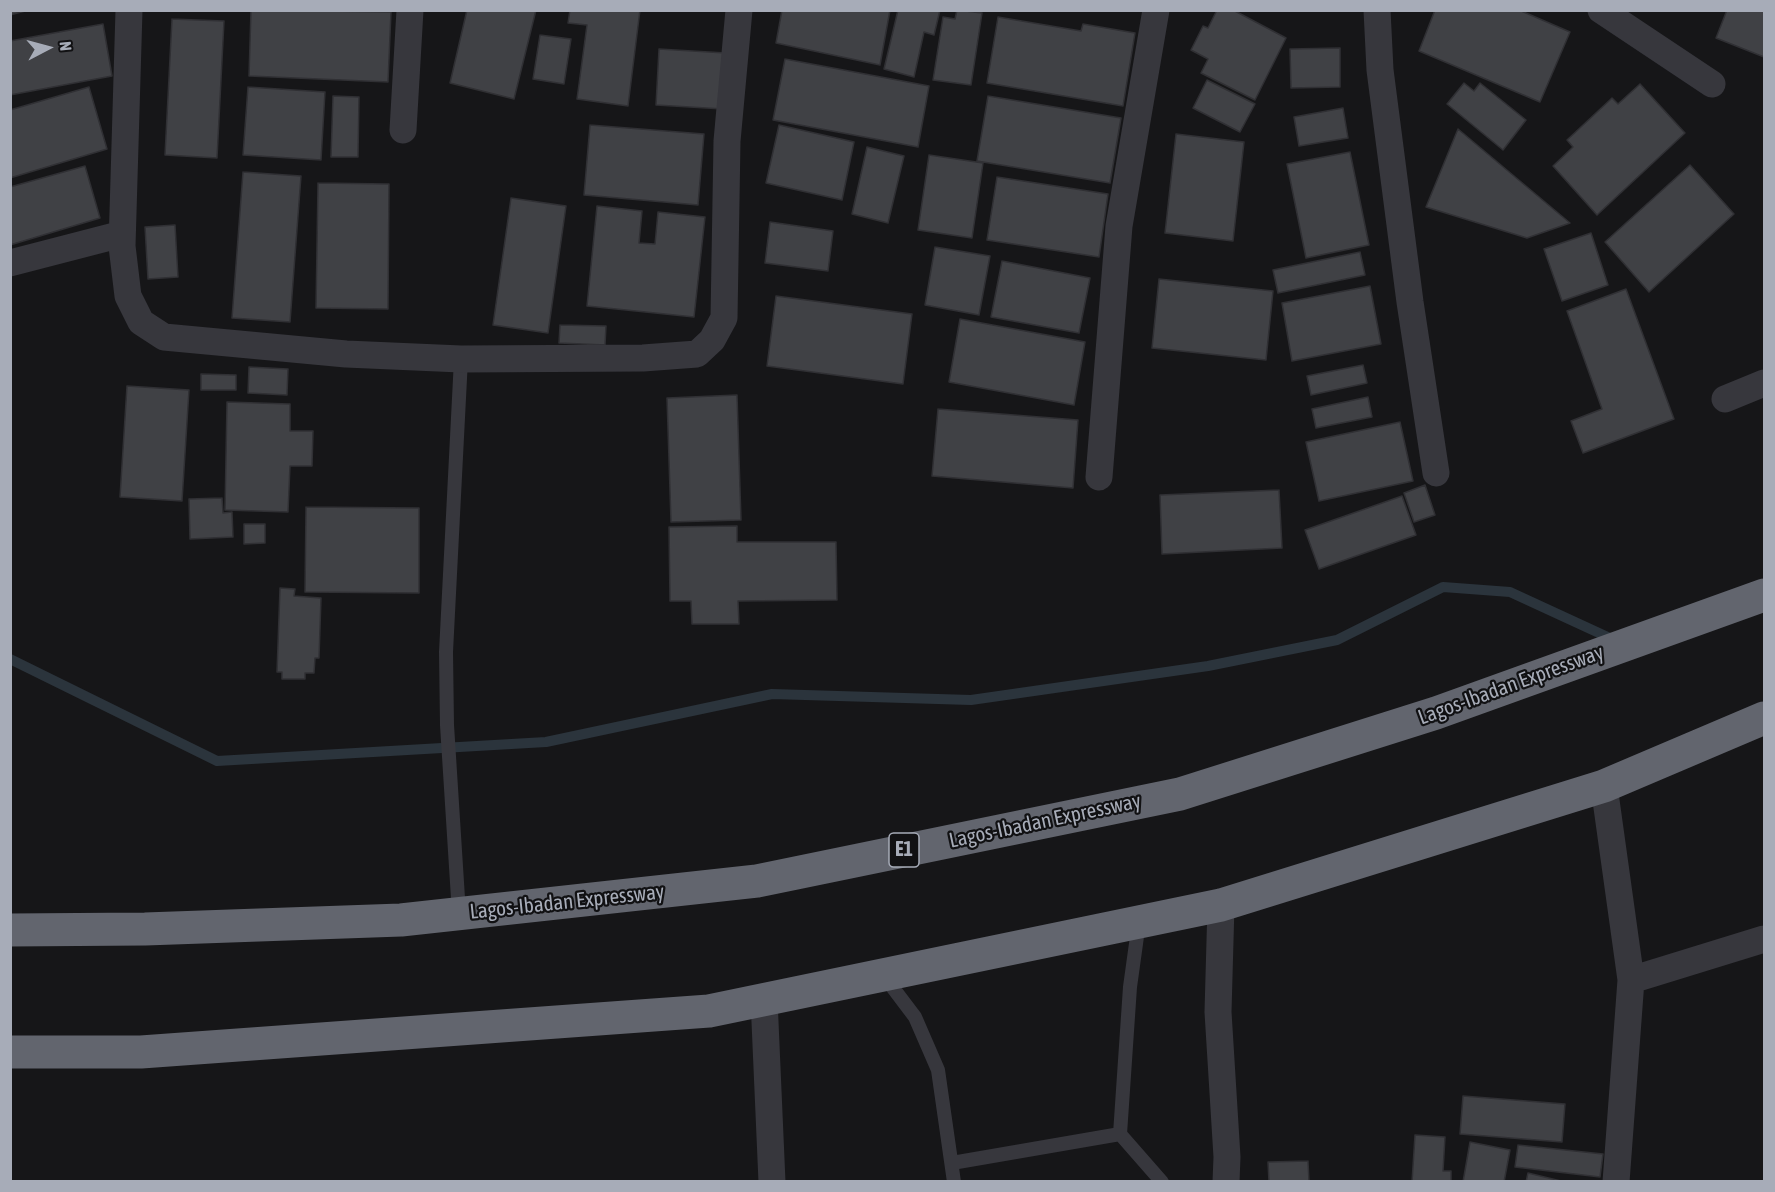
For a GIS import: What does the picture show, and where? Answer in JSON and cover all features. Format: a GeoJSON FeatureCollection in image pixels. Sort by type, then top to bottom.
{"type":"FeatureCollection","features":[{"type":"Feature","properties":{"kind":"highway","name":"Lagos-Ibadan Expressway"},"geometry":{"type":"LineString","coordinates":[[10,930],[401,920],[757,880],[1180,794],[1436,713],[1764,595]]}},
{"type":"Feature","properties":{"kind":"highway"},"geometry":{"type":"LineString","coordinates":[[10,1052],[153,1051],[709,1011],[1221,905],[1604,786],[1764,718]]}},
{"type":"Feature","properties":{"kind":"street"},"geometry":{"type":"LineString","coordinates":[[129,10],[122,234],[128,296],[141,322],[164,337],[346,354],[461,359],[643,358],[697,354],[712,340],[724,318],[731,13]]}},
{"type":"Feature","properties":{"kind":"street"},"geometry":{"type":"LineString","coordinates":[[403,130],[410,10]]}},
{"type":"Feature","properties":{"kind":"street"},"geometry":{"type":"LineString","coordinates":[[1099,477],[1119,226],[1156,10]]}},
{"type":"Feature","properties":{"kind":"street"},"geometry":{"type":"LineString","coordinates":[[1377,10],[1380,70],[1407,278],[1436,472]]}},
{"type":"Feature","properties":{"kind":"street"},"geometry":{"type":"LineString","coordinates":[[1601,10],[1712,84]]}},
{"type":"Feature","properties":{"kind":"street"},"geometry":{"type":"LineString","coordinates":[[10,263],[122,234]]}},
{"type":"Feature","properties":{"kind":"street"},"geometry":{"type":"LineString","coordinates":[[1725,399],[1764,383]]}},
{"type":"Feature","properties":{"kind":"street"},"geometry":{"type":"LineString","coordinates":[[1604,786],[1631,980],[1616,1182]]}},
{"type":"Feature","properties":{"kind":"street"},"geometry":{"type":"LineString","coordinates":[[1221,905],[1218,1012],[1227,1157],[1226,1182]]}},
{"type":"Feature","properties":{"kind":"street"},"geometry":{"type":"LineString","coordinates":[[1631,980],[1764,939]]}},
{"type":"Feature","properties":{"kind":"street"},"geometry":{"type":"LineString","coordinates":[[764,999],[772,1182]]}},
{"type":"Feature","properties":{"kind":"lane"},"geometry":{"type":"LineString","coordinates":[[459,914],[447,725],[446,652],[461,359]]}},
{"type":"Feature","properties":{"kind":"lane"},"geometry":{"type":"LineString","coordinates":[[1139,922],[1130,987],[1120,1134],[1162,1182]]}},
{"type":"Feature","properties":{"kind":"lane"},"geometry":{"type":"LineString","coordinates":[[883,974],[915,1017],[938,1070],[954,1182]]}},
{"type":"Feature","properties":{"kind":"lane"},"geometry":{"type":"LineString","coordinates":[[952,1164],[1120,1134]]}},
{"type":"Feature","properties":{"kind":"building"},"geometry":{"type":"Polygon","coordinates":[[[10,10],[29,10],[10,15],[10,10]]]}},
{"type":"Feature","properties":{"kind":"building"},"geometry":{"type":"Polygon","coordinates":[[[251,10],[391,12],[388,82],[249,76],[251,10]]]}},
{"type":"Feature","properties":{"kind":"building"},"geometry":{"type":"Polygon","coordinates":[[[467,10],[536,10],[514,99],[450,83],[467,10]]]}},
{"type":"Feature","properties":{"kind":"building"},"geometry":{"type":"Polygon","coordinates":[[[570,10],[640,10],[628,106],[577,99],[587,25],[568,23],[570,10]]]}},
{"type":"Feature","properties":{"kind":"building"},"geometry":{"type":"Polygon","coordinates":[[[782,10],[890,10],[880,65],[776,43],[782,10]]]}},
{"type":"Feature","properties":{"kind":"building"},"geometry":{"type":"Polygon","coordinates":[[[898,10],[940,10],[934,35],[924,32],[914,77],[884,69],[898,10]]]}},
{"type":"Feature","properties":{"kind":"building"},"geometry":{"type":"Polygon","coordinates":[[[957,10],[982,13],[971,85],[933,80],[943,17],[955,19],[957,10]]]}},
{"type":"Feature","properties":{"kind":"building"},"geometry":{"type":"Polygon","coordinates":[[[1217,10],[1233,10],[1286,38],[1255,100],[1201,73],[1208,59],[1191,50],[1203,26],[1208,28],[1217,10]]]}},
{"type":"Feature","properties":{"kind":"building"},"geometry":{"type":"Polygon","coordinates":[[[1435,10],[1519,10],[1570,32],[1540,102],[1419,51],[1435,10]]]}},
{"type":"Feature","properties":{"kind":"building"},"geometry":{"type":"Polygon","coordinates":[[[1727,10],[1764,10],[1764,57],[1716,38],[1727,10]]]}},
{"type":"Feature","properties":{"kind":"building"},"geometry":{"type":"Polygon","coordinates":[[[998,17],[1081,31],[1083,24],[1135,33],[1123,106],[987,83],[998,17]]]}},
{"type":"Feature","properties":{"kind":"building"},"geometry":{"type":"Polygon","coordinates":[[[172,19],[224,21],[217,158],[165,155],[172,19]]]}},
{"type":"Feature","properties":{"kind":"building"},"geometry":{"type":"Polygon","coordinates":[[[103,24],[112,76],[10,95],[10,41],[103,24]]]}},
{"type":"Feature","properties":{"kind":"building"},"geometry":{"type":"Polygon","coordinates":[[[540,35],[571,39],[564,84],[533,79],[540,35]]]}},
{"type":"Feature","properties":{"kind":"building"},"geometry":{"type":"Polygon","coordinates":[[[1340,48],[1340,87],[1291,88],[1290,49],[1340,48]]]}},
{"type":"Feature","properties":{"kind":"building"},"geometry":{"type":"Polygon","coordinates":[[[659,49],[726,53],[723,109],[656,105],[659,49]]]}},
{"type":"Feature","properties":{"kind":"building"},"geometry":{"type":"Polygon","coordinates":[[[785,59],[929,86],[918,147],[773,120],[785,59]]]}},
{"type":"Feature","properties":{"kind":"building"},"geometry":{"type":"Polygon","coordinates":[[[1207,80],[1255,104],[1240,132],[1193,108],[1207,80]]]}},
{"type":"Feature","properties":{"kind":"building"},"geometry":{"type":"Polygon","coordinates":[[[1464,83],[1474,91],[1480,83],[1526,120],[1503,150],[1447,104],[1464,83]]]}},
{"type":"Feature","properties":{"kind":"building"},"geometry":{"type":"Polygon","coordinates":[[[1640,84],[1685,133],[1597,215],[1553,166],[1573,147],[1567,140],[1612,98],[1618,104],[1640,84]]]}},
{"type":"Feature","properties":{"kind":"building"},"geometry":{"type":"Polygon","coordinates":[[[89,87],[107,149],[10,178],[10,110],[89,87]]]}},
{"type":"Feature","properties":{"kind":"building"},"geometry":{"type":"Polygon","coordinates":[[[248,87],[325,92],[321,160],[243,155],[248,87]]]}},
{"type":"Feature","properties":{"kind":"building"},"geometry":{"type":"Polygon","coordinates":[[[333,96],[359,97],[358,157],[331,157],[333,96]]]}},
{"type":"Feature","properties":{"kind":"building"},"geometry":{"type":"Polygon","coordinates":[[[988,96],[1121,118],[1110,183],[977,161],[988,96]]]}},
{"type":"Feature","properties":{"kind":"building"},"geometry":{"type":"Polygon","coordinates":[[[1343,108],[1348,138],[1299,146],[1294,117],[1343,108]]]}},
{"type":"Feature","properties":{"kind":"building"},"geometry":{"type":"Polygon","coordinates":[[[590,125],[704,134],[698,205],[584,195],[590,125]]]}},
{"type":"Feature","properties":{"kind":"building"},"geometry":{"type":"Polygon","coordinates":[[[779,125],[854,142],[842,200],[766,183],[779,125]]]}},
{"type":"Feature","properties":{"kind":"building"},"geometry":{"type":"Polygon","coordinates":[[[1458,129],[1570,223],[1527,238],[1426,207],[1458,129]]]}},
{"type":"Feature","properties":{"kind":"building"},"geometry":{"type":"Polygon","coordinates":[[[1176,134],[1244,142],[1233,241],[1165,233],[1176,134]]]}},
{"type":"Feature","properties":{"kind":"building"},"geometry":{"type":"Polygon","coordinates":[[[867,147],[904,156],[888,223],[852,214],[867,147]]]}},
{"type":"Feature","properties":{"kind":"building"},"geometry":{"type":"Polygon","coordinates":[[[1350,152],[1369,245],[1306,258],[1287,164],[1350,152]]]}},
{"type":"Feature","properties":{"kind":"building"},"geometry":{"type":"Polygon","coordinates":[[[929,155],[983,163],[972,238],[918,230],[929,155]]]}},
{"type":"Feature","properties":{"kind":"building"},"geometry":{"type":"Polygon","coordinates":[[[1690,165],[1734,214],[1649,292],[1605,242],[1690,165]]]}},
{"type":"Feature","properties":{"kind":"building"},"geometry":{"type":"Polygon","coordinates":[[[85,166],[100,218],[10,245],[10,187],[85,166]]]}},
{"type":"Feature","properties":{"kind":"building"},"geometry":{"type":"Polygon","coordinates":[[[243,172],[301,176],[290,322],[232,318],[243,172]]]}},
{"type":"Feature","properties":{"kind":"building"},"geometry":{"type":"Polygon","coordinates":[[[997,177],[1108,194],[1099,257],[987,240],[997,177]]]}},
{"type":"Feature","properties":{"kind":"building"},"geometry":{"type":"Polygon","coordinates":[[[318,183],[389,184],[388,309],[316,308],[318,183]]]}},
{"type":"Feature","properties":{"kind":"building"},"geometry":{"type":"Polygon","coordinates":[[[511,198],[566,206],[548,333],[493,325],[511,198]]]}},
{"type":"Feature","properties":{"kind":"building"},"geometry":{"type":"Polygon","coordinates":[[[597,206],[642,211],[639,243],[655,244],[658,212],[705,217],[694,317],[587,306],[597,206]]]}},
{"type":"Feature","properties":{"kind":"building"},"geometry":{"type":"Polygon","coordinates":[[[770,222],[833,231],[828,271],[765,263],[770,222]]]}},
{"type":"Feature","properties":{"kind":"building"},"geometry":{"type":"Polygon","coordinates":[[[175,225],[178,277],[148,279],[145,227],[175,225]]]}},
{"type":"Feature","properties":{"kind":"building"},"geometry":{"type":"Polygon","coordinates":[[[1591,233],[1608,285],[1562,301],[1544,249],[1591,233]]]}},
{"type":"Feature","properties":{"kind":"building"},"geometry":{"type":"Polygon","coordinates":[[[935,247],[990,256],[979,315],[925,305],[935,247]]]}},
{"type":"Feature","properties":{"kind":"building"},"geometry":{"type":"Polygon","coordinates":[[[1360,252],[1365,275],[1278,293],[1273,270],[1360,252]]]}},
{"type":"Feature","properties":{"kind":"building"},"geometry":{"type":"Polygon","coordinates":[[[1002,261],[1090,278],[1079,333],[991,317],[1002,261]]]}},
{"type":"Feature","properties":{"kind":"building"},"geometry":{"type":"Polygon","coordinates":[[[1159,279],[1273,291],[1266,360],[1152,348],[1159,279]]]}},
{"type":"Feature","properties":{"kind":"building"},"geometry":{"type":"Polygon","coordinates":[[[1370,286],[1381,344],[1292,361],[1282,303],[1370,286]]]}},
{"type":"Feature","properties":{"kind":"building"},"geometry":{"type":"Polygon","coordinates":[[[1626,289],[1674,419],[1583,453],[1571,421],[1602,409],[1567,311],[1626,289]]]}},
{"type":"Feature","properties":{"kind":"building"},"geometry":{"type":"Polygon","coordinates":[[[776,296],[912,314],[903,384],[767,366],[776,296]]]}},
{"type":"Feature","properties":{"kind":"building"},"geometry":{"type":"Polygon","coordinates":[[[960,319],[1085,342],[1074,405],[949,382],[960,319]]]}},
{"type":"Feature","properties":{"kind":"building"},"geometry":{"type":"Polygon","coordinates":[[[560,325],[606,326],[605,345],[559,343],[560,325]]]}},
{"type":"Feature","properties":{"kind":"building"},"geometry":{"type":"Polygon","coordinates":[[[1363,365],[1367,383],[1311,395],[1307,376],[1363,365]]]}},
{"type":"Feature","properties":{"kind":"building"},"geometry":{"type":"Polygon","coordinates":[[[249,367],[288,369],[287,395],[248,393],[249,367]]]}},
{"type":"Feature","properties":{"kind":"building"},"geometry":{"type":"Polygon","coordinates":[[[201,374],[236,375],[236,390],[201,390],[201,374]]]}},
{"type":"Feature","properties":{"kind":"building"},"geometry":{"type":"Polygon","coordinates":[[[127,386],[189,390],[182,501],[120,497],[127,386]]]}},
{"type":"Feature","properties":{"kind":"building"},"geometry":{"type":"Polygon","coordinates":[[[737,395],[741,520],[671,522],[667,398],[737,395]]]}},
{"type":"Feature","properties":{"kind":"building"},"geometry":{"type":"Polygon","coordinates":[[[1368,397],[1372,417],[1316,428],[1312,409],[1368,397]]]}},
{"type":"Feature","properties":{"kind":"building"},"geometry":{"type":"Polygon","coordinates":[[[227,402],[290,404],[290,431],[313,431],[312,466],[290,466],[288,512],[225,510],[227,402]]]}},
{"type":"Feature","properties":{"kind":"building"},"geometry":{"type":"Polygon","coordinates":[[[938,409],[1078,420],[1073,488],[932,476],[938,409]]]}},
{"type":"Feature","properties":{"kind":"building"},"geometry":{"type":"Polygon","coordinates":[[[1400,422],[1413,481],[1319,501],[1306,442],[1400,422]]]}},
{"type":"Feature","properties":{"kind":"building"},"geometry":{"type":"Polygon","coordinates":[[[1425,485],[1435,515],[1414,522],[1404,493],[1425,485]]]}},
{"type":"Feature","properties":{"kind":"building"},"geometry":{"type":"Polygon","coordinates":[[[1279,490],[1282,548],[1162,554],[1160,495],[1279,490]]]}},
{"type":"Feature","properties":{"kind":"building"},"geometry":{"type":"Polygon","coordinates":[[[1402,496],[1416,535],[1319,569],[1305,530],[1402,496]]]}},
{"type":"Feature","properties":{"kind":"building"},"geometry":{"type":"Polygon","coordinates":[[[222,498],[223,513],[232,512],[233,537],[190,539],[189,499],[222,498]]]}},
{"type":"Feature","properties":{"kind":"building"},"geometry":{"type":"Polygon","coordinates":[[[306,507],[419,508],[419,593],[305,592],[306,507]]]}},
{"type":"Feature","properties":{"kind":"building"},"geometry":{"type":"Polygon","coordinates":[[[244,524],[265,524],[265,543],[244,544],[244,524]]]}},
{"type":"Feature","properties":{"kind":"building"},"geometry":{"type":"Polygon","coordinates":[[[737,526],[737,542],[836,542],[837,600],[738,601],[739,624],[692,624],[691,601],[670,601],[669,527],[737,526]]]}},
{"type":"Feature","properties":{"kind":"building"},"geometry":{"type":"Polygon","coordinates":[[[280,588],[295,589],[294,596],[321,598],[319,658],[315,658],[314,673],[305,673],[305,679],[282,679],[282,672],[277,672],[280,588]]]}},
{"type":"Feature","properties":{"kind":"building"},"geometry":{"type":"Polygon","coordinates":[[[1463,1096],[1565,1104],[1562,1142],[1460,1134],[1463,1096]]]}},
{"type":"Feature","properties":{"kind":"building"},"geometry":{"type":"Polygon","coordinates":[[[1415,1135],[1445,1137],[1443,1171],[1451,1171],[1451,1182],[1412,1182],[1415,1135]]]}},
{"type":"Feature","properties":{"kind":"building"},"geometry":{"type":"Polygon","coordinates":[[[1470,1142],[1510,1150],[1504,1182],[1463,1182],[1470,1142]]]}},
{"type":"Feature","properties":{"kind":"building"},"geometry":{"type":"Polygon","coordinates":[[[1518,1145],[1603,1154],[1600,1177],[1515,1167],[1518,1145]]]}},
{"type":"Feature","properties":{"kind":"building"},"geometry":{"type":"Polygon","coordinates":[[[1308,1161],[1309,1182],[1269,1182],[1268,1162],[1308,1161]]]}},
{"type":"Feature","properties":{"kind":"building"},"geometry":{"type":"Polygon","coordinates":[[[1528,1173],[1565,1182],[1526,1182],[1528,1173]]]}},
{"type":"Feature","properties":{"kind":"waterway"},"geometry":{"type":"LineString","coordinates":[[10,659],[217,761],[546,742],[772,694],[971,700],[1208,666],[1337,640],[1443,587],[1510,592],[1612,639]]}}]}
